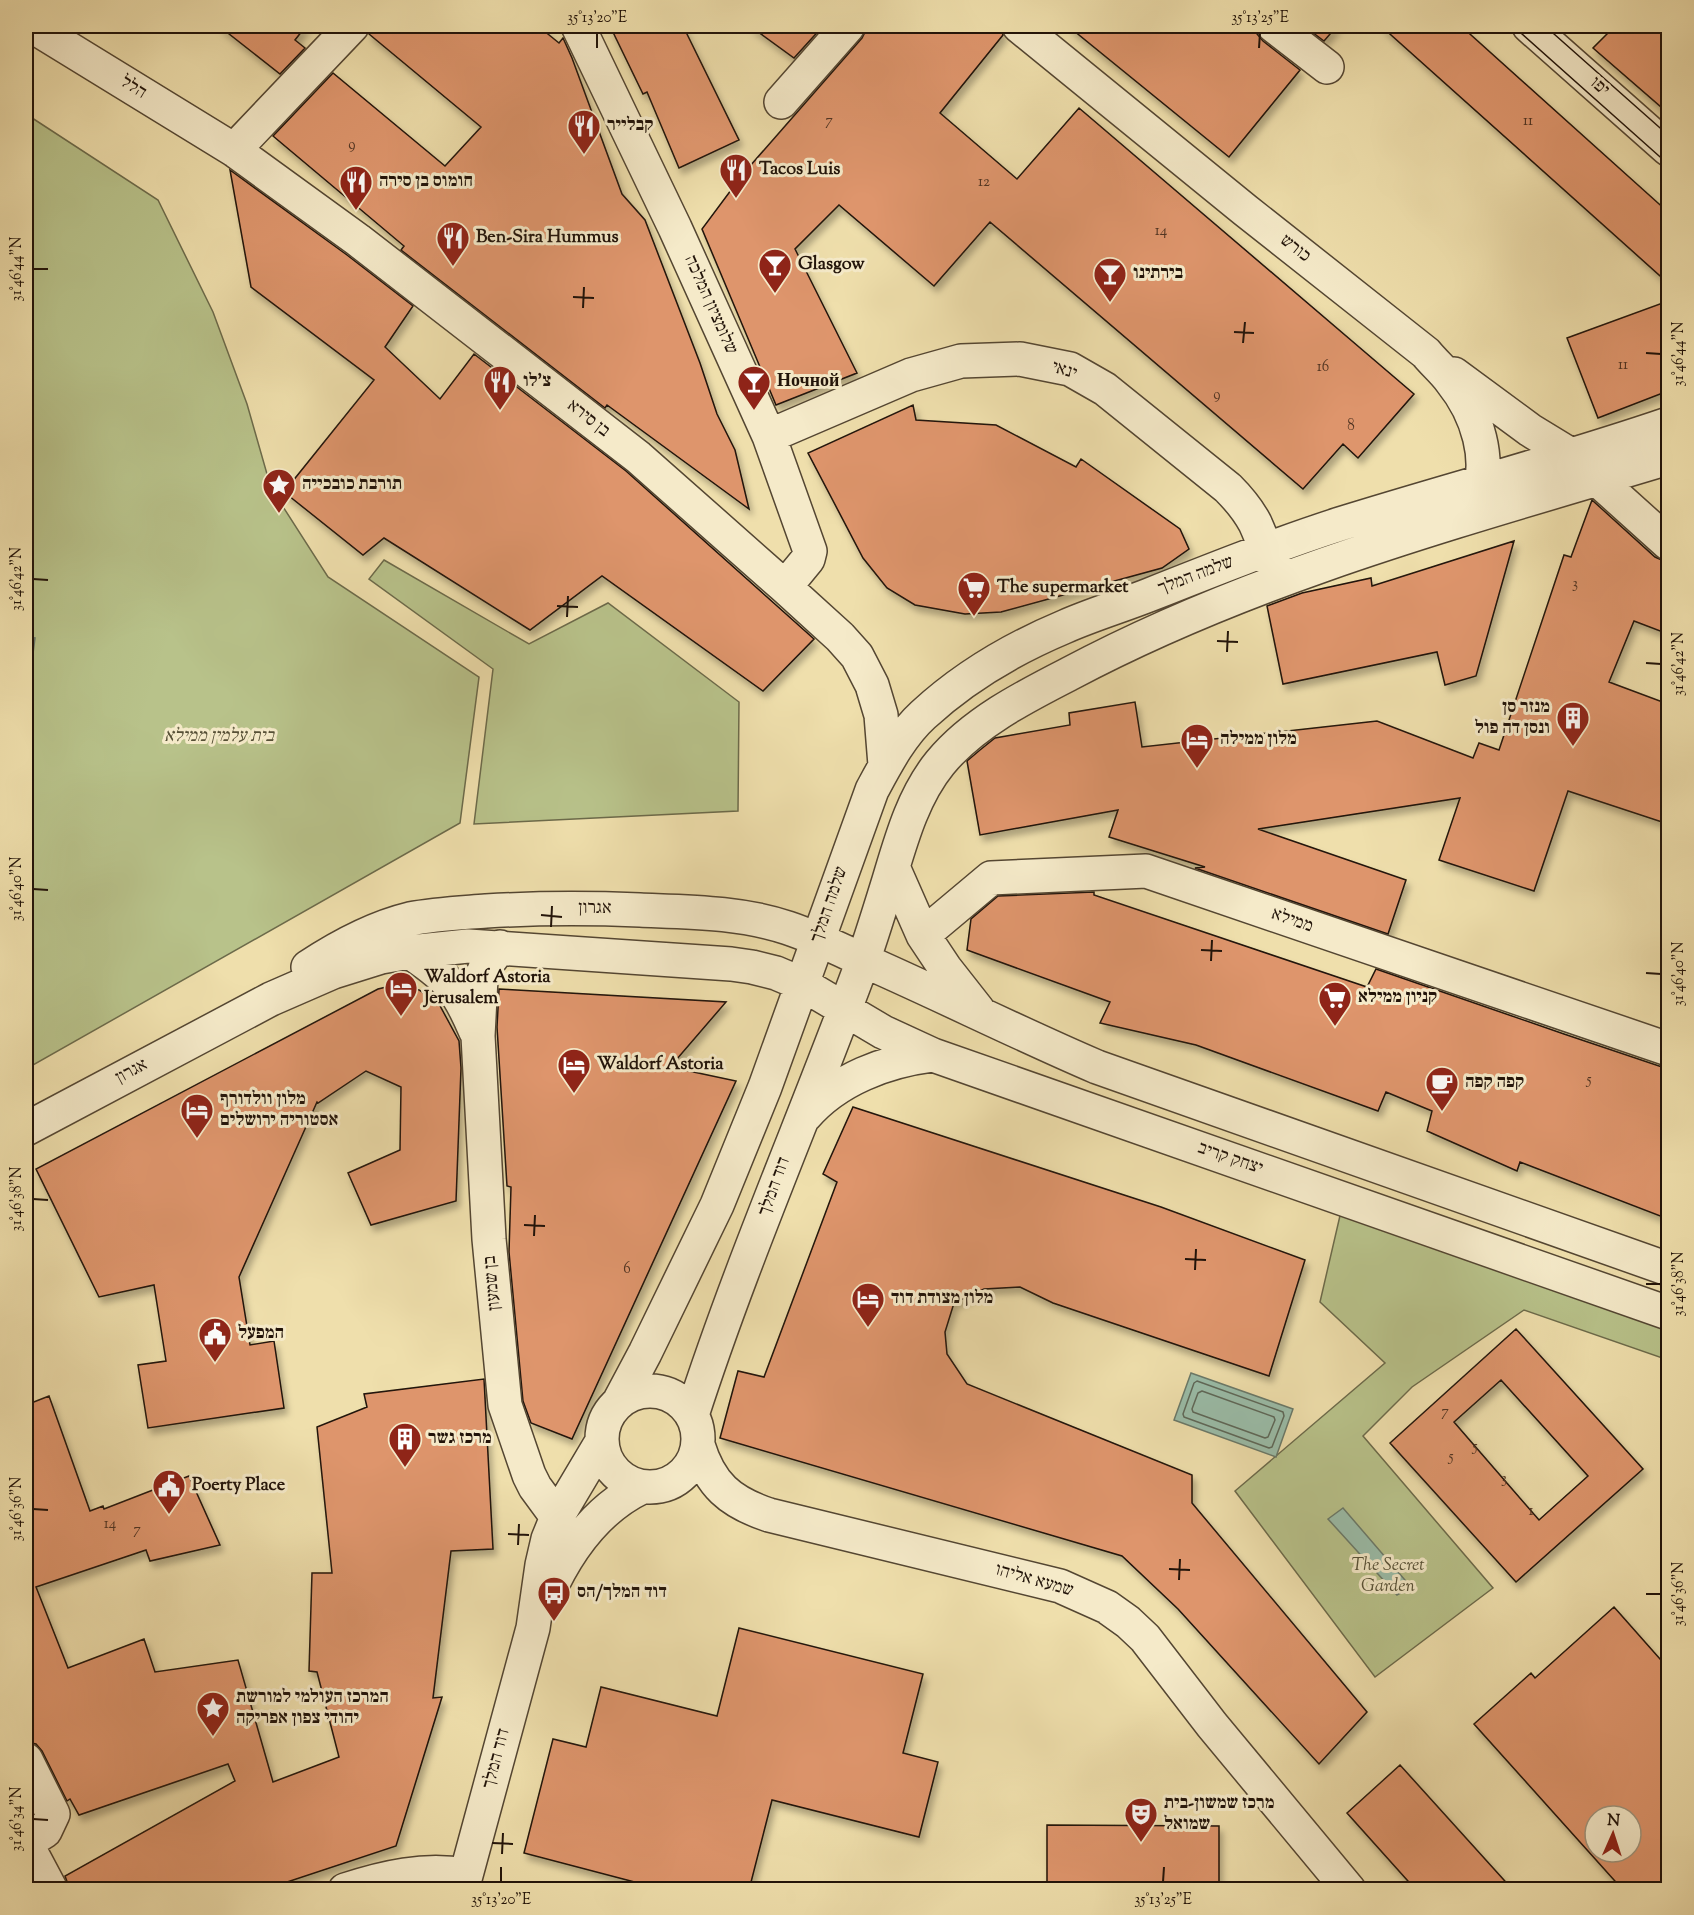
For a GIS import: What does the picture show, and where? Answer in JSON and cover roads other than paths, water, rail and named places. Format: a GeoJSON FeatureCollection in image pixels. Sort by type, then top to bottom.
{"type":"FeatureCollection","features":[{"type":"Feature","properties":{"kind":"street","name":"הלל"},"geometry":{"type":"LineString","coordinates":[[32,26],[234,150]]}},
{"type":"Feature","properties":{"kind":"street"},"geometry":{"type":"LineString","coordinates":[[234,150],[352,26]]}},
{"type":"Feature","properties":{"kind":"street","name":"שלומציון המלכה"},"geometry":{"type":"LineString","coordinates":[[578,26],[675,228],[769,436],[810,551],[808,559],[785,587]]}},
{"type":"Feature","properties":{"kind":"street"},"geometry":{"type":"LineString","coordinates":[[781,102],[848,26]]}},
{"type":"Feature","properties":{"kind":"street","name":"כורש"},"geometry":{"type":"LineString","coordinates":[[1018,26],[1426,353],[1452,381],[1467,404],[1475,423],[1483,457],[1482,482],[1472,510],[1465,520]]}},
{"type":"Feature","properties":{"kind":"street"},"geometry":{"type":"LineString","coordinates":[[1274,26],[1327,67]]}},
{"type":"Feature","properties":{"kind":"street","name":"יפו"},"geometry":{"type":"LineString","coordinates":[[1529,26],[1668,149]]}},
{"type":"Feature","properties":{"kind":"street","name":"בן סירא"},"geometry":{"type":"LineString","coordinates":[[234,150],[358,240],[638,457],[840,638],[861,663],[872,686],[881,715],[885,765]]}},
{"type":"Feature","properties":{"kind":"street"},"geometry":{"type":"LineString","coordinates":[[1426,353],[1530,430],[1571,455]]}},
{"type":"Feature","properties":{"kind":"street","name":"ינאי"},"geometry":{"type":"LineString","coordinates":[[769,436],[911,375],[961,361],[1020,359],[1070,369],[1105,389],[1228,488],[1238,498],[1255,523],[1265,549],[1277,568],[1287,577]]}},
{"type":"Feature","properties":{"kind":"street","name":"שלמה המלך"},"geometry":{"type":"LineString","coordinates":[[802,984],[862,813],[885,765],[921,717],[946,695],[972,677],[1026,644],[1065,626],[1265,549],[1668,424]]}},
{"type":"Feature","properties":{"kind":"street","name":"שלמה המלך"},"geometry":{"type":"LineString","coordinates":[[863,960],[907,824],[918,799],[938,766],[955,747],[999,714],[1108,653],[1287,577],[1352,554],[1668,458]]}},
{"type":"Feature","properties":{"kind":"street"},"geometry":{"type":"LineString","coordinates":[[1598,480],[1668,543]]}},
{"type":"Feature","properties":{"kind":"street"},"geometry":{"type":"LineString","coordinates":[[893,867],[923,935],[945,968],[983,1016]]}},
{"type":"Feature","properties":{"kind":"street","name":"ממילא"},"geometry":{"type":"LineString","coordinates":[[923,935],[991,878],[1146,871],[1668,1049]]}},
{"type":"Feature","properties":{"kind":"street","name":"אגרון"},"geometry":{"type":"LineString","coordinates":[[271,999],[306,968],[334,950],[373,930],[411,919],[457,913],[604,909],[736,916],[788,928],[863,960]]}},
{"type":"Feature","properties":{"kind":"street","name":"אגרון"},"geometry":{"type":"LineString","coordinates":[[26,1129],[271,999],[333,972],[381,957],[410,951],[468,946],[500,947],[731,964],[776,974],[802,984]]}},
{"type":"Feature","properties":{"kind":"street","name":"בן שמעון"},"geometry":{"type":"LineString","coordinates":[[500,947],[486,964],[481,978],[478,1036],[489,1239],[505,1405],[529,1475],[557,1517]]}},
{"type":"Feature","properties":{"kind":"street","name":"בן שמעון"},"geometry":{"type":"LineString","coordinates":[[410,951],[451,986],[467,1011],[478,1036]]}},
{"type":"Feature","properties":{"kind":"street"},"geometry":{"type":"LineString","coordinates":[[863,960],[1097,1067],[1668,1269]]}},
{"type":"Feature","properties":{"kind":"street","name":"דוד המלך"},"geometry":{"type":"LineString","coordinates":[[695,1430],[703,1382],[863,960]]}},
{"type":"Feature","properties":{"kind":"street"},"geometry":{"type":"LineString","coordinates":[[620,1400],[635,1393],[652,1390],[668,1394],[682,1402],[695,1430],[694,1460],[679,1478],[657,1487],[642,1487],[627,1482],[614,1473],[605,1459],[601,1443],[602,1427],[609,1412],[620,1400],[645,1353],[717,1205],[765,1087],[802,984]]}},
{"type":"Feature","properties":{"kind":"street","name":"יצחק קריב"},"geometry":{"type":"LineString","coordinates":[[802,984],[883,1032],[933,1055],[1668,1313]]}},
{"type":"Feature","properties":{"kind":"street"},"geometry":{"type":"LineString","coordinates":[[799,1124],[827,1095],[846,1082],[877,1068],[933,1055]]}},
{"type":"Feature","properties":{"kind":"street","name":"שמעא אליהו"},"geometry":{"type":"LineString","coordinates":[[695,1430],[704,1464],[713,1478],[734,1499],[750,1509],[1060,1586],[1107,1607],[1128,1622],[1144,1638],[1349,1890]]}},
{"type":"Feature","properties":{"kind":"street","name":"דוד המלך"},"geometry":{"type":"LineString","coordinates":[[463,1882],[533,1628],[548,1539],[557,1517],[601,1443]]}},
{"type":"Feature","properties":{"kind":"street","name":"דוד המלך"},"geometry":{"type":"LineString","coordinates":[[533,1628],[552,1585],[580,1538],[612,1505],[642,1487]]}},
{"type":"Feature","properties":{"kind":"street"},"geometry":{"type":"LineString","coordinates":[[26,1761],[53,1814],[45,1831],[26,1843],[51,1890]]}},
{"type":"Feature","properties":{"kind":"street"},"geometry":{"type":"LineString","coordinates":[[345,1890],[408,1874],[447,1872],[463,1882]]}},
{"type":"Feature","properties":{"kind":"water"},"geometry":{"type":"Polygon","coordinates":[[[26,637],[35,638],[26,708],[26,637]]]}},
{"type":"Feature","properties":{"kind":"water"},"geometry":{"type":"Polygon","coordinates":[[[1191,1373],[1293,1409],[1276,1457],[1174,1420],[1191,1373]]]}},
{"type":"Feature","properties":{"kind":"water"},"geometry":{"type":"Polygon","coordinates":[[[1343,1508],[1411,1587],[1397,1595],[1328,1519],[1343,1508]]]}},
{"type":"Feature","properties":{"kind":"tram line"},"geometry":{"type":"LineString","coordinates":[[1513,26],[1668,164]]}},
{"type":"Feature","properties":{"kind":"tram line"},"geometry":{"type":"LineString","coordinates":[[1545,26],[1668,135]]}},
{"type":"Feature","properties":{"kind":"place","name":"קבלייר"},"geometry":{"type":"Point","coordinates":[584,155]}},
{"type":"Feature","properties":{"kind":"place","name":"Tacos Luis"},"geometry":{"type":"Point","coordinates":[736,199]}},
{"type":"Feature","properties":{"kind":"place","name":"חומוס בן סירה"},"geometry":{"type":"Point","coordinates":[356,211]}},
{"type":"Feature","properties":{"kind":"place","name":"Ben-Sira Hummus"},"geometry":{"type":"Point","coordinates":[453,267]}},
{"type":"Feature","properties":{"kind":"place","name":"Glasgow"},"geometry":{"type":"Point","coordinates":[775,294]}},
{"type":"Feature","properties":{"kind":"place","name":"בירתינו"},"geometry":{"type":"Point","coordinates":[1110,303]}},
{"type":"Feature","properties":{"kind":"place","name":"צ'לו"},"geometry":{"type":"Point","coordinates":[500,411]}},
{"type":"Feature","properties":{"kind":"place","name":"Ночной"},"geometry":{"type":"Point","coordinates":[754,411]}},
{"type":"Feature","properties":{"kind":"place","name":"תורבת כובכייה"},"geometry":{"type":"Point","coordinates":[279,514]}},
{"type":"Feature","properties":{"kind":"place","name":"The supermarket"},"geometry":{"type":"Point","coordinates":[974,617]}},
{"type":"Feature","properties":{"kind":"place","name":"מנזר סן ונסן דה פול"},"geometry":{"type":"Point","coordinates":[1573,747]}},
{"type":"Feature","properties":{"kind":"place","name":"מלון ממילה"},"geometry":{"type":"Point","coordinates":[1197,769]}},
{"type":"Feature","properties":{"kind":"place","name":"Waldorf Astoria Jerusalem"},"geometry":{"type":"Point","coordinates":[401,1017]}},
{"type":"Feature","properties":{"kind":"place","name":"קניון ממילא"},"geometry":{"type":"Point","coordinates":[1335,1027]}},
{"type":"Feature","properties":{"kind":"place","name":"Waldorf Astoria"},"geometry":{"type":"Point","coordinates":[574,1094]}},
{"type":"Feature","properties":{"kind":"place","name":"קפה קפה"},"geometry":{"type":"Point","coordinates":[1442,1112]}},
{"type":"Feature","properties":{"kind":"place","name":"מלון וולדורף אסטוריה ירושלים"},"geometry":{"type":"Point","coordinates":[197,1139]}},
{"type":"Feature","properties":{"kind":"place","name":"מלון מצודת דוד"},"geometry":{"type":"Point","coordinates":[868,1328]}},
{"type":"Feature","properties":{"kind":"place","name":"המפעל"},"geometry":{"type":"Point","coordinates":[215,1363]}},
{"type":"Feature","properties":{"kind":"place","name":"מרכז גשר"},"geometry":{"type":"Point","coordinates":[405,1468]}},
{"type":"Feature","properties":{"kind":"place","name":"Poerty Place"},"geometry":{"type":"Point","coordinates":[169,1515]}},
{"type":"Feature","properties":{"kind":"place","name":"דוד המלך/הס"},"geometry":{"type":"Point","coordinates":[554,1622]}},
{"type":"Feature","properties":{"kind":"place","name":"המרכז העולמי למורשת יהודי צפון אפריקה"},"geometry":{"type":"Point","coordinates":[213,1737]}},
{"type":"Feature","properties":{"kind":"place","name":"מרכז שמשון-בית שמואל"},"geometry":{"type":"Point","coordinates":[1141,1843]}},
{"type":"Feature","properties":{"kind":"park label","name":"בית עלמין ממילא"},"geometry":{"type":"Point","coordinates":[219,737]}},
{"type":"Feature","properties":{"kind":"park label","name":"The Secret Garden"},"geometry":{"type":"Point","coordinates":[1388,1576]}}]}
